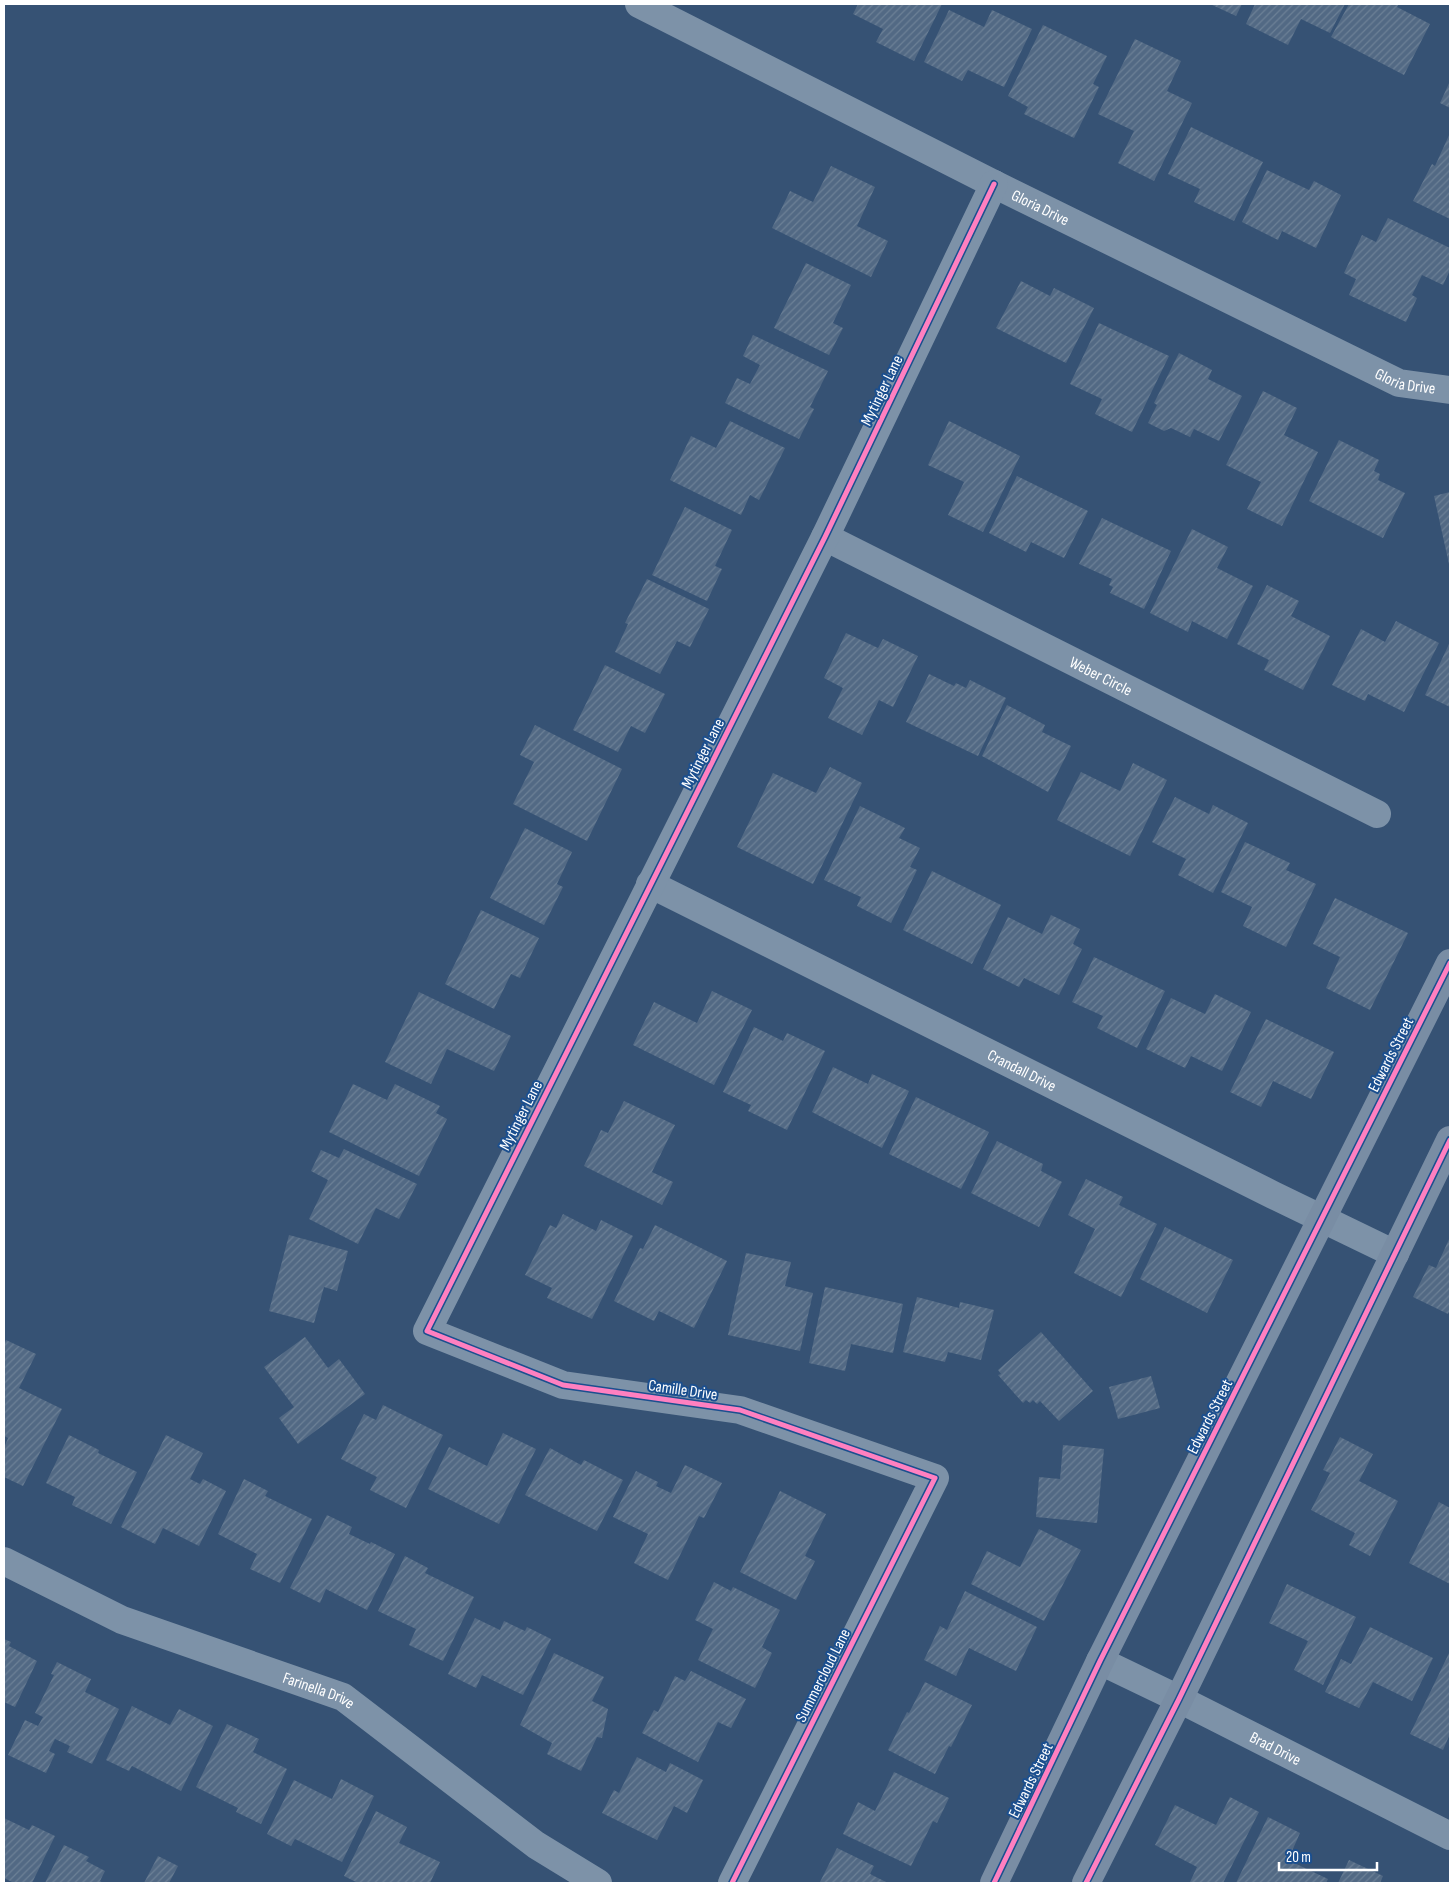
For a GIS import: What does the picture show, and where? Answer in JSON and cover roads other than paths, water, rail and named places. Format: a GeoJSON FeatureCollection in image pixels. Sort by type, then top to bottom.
{"type":"FeatureCollection","features":[{"type":"Feature","properties":{"kind":"main road","name":"Edwards Street"},"geometry":{"type":"LineString","coordinates":[[994,1883],[1100,1661],[1450,963]]}},
{"type":"Feature","properties":{"kind":"main road"},"geometry":{"type":"LineString","coordinates":[[1086,1883],[1178,1699],[1450,1140]]}},
{"type":"Feature","properties":{"kind":"street","name":"Gloria Drive"},"geometry":{"type":"LineString","coordinates":[[639,4],[994,184],[1399,383],[1450,390]]}},
{"type":"Feature","properties":{"kind":"street","name":"Mytinger Lane"},"geometry":{"type":"LineString","coordinates":[[427,1331],[825,537],[994,184]]}},
{"type":"Feature","properties":{"kind":"street","name":"Weber Circle"},"geometry":{"type":"LineString","coordinates":[[825,537],[1377,814]]}},
{"type":"Feature","properties":{"kind":"street","name":"Crandall Drive"},"geometry":{"type":"LineString","coordinates":[[650,884],[1395,1254]]}},
{"type":"Feature","properties":{"kind":"street","name":"Camille Drive"},"geometry":{"type":"LineString","coordinates":[[427,1331],[563,1385],[740,1410],[935,1478]]}},
{"type":"Feature","properties":{"kind":"street","name":"Summercloud Lane"},"geometry":{"type":"LineString","coordinates":[[732,1883],[935,1478]]}},
{"type":"Feature","properties":{"kind":"street","name":"Farinella Drive"},"geometry":{"type":"LineString","coordinates":[[4,1561],[122,1620],[343,1697],[536,1845],[598,1883]]}},
{"type":"Feature","properties":{"kind":"street","name":"Brad Drive"},"geometry":{"type":"LineString","coordinates":[[1100,1661],[1450,1836]]}}]}
